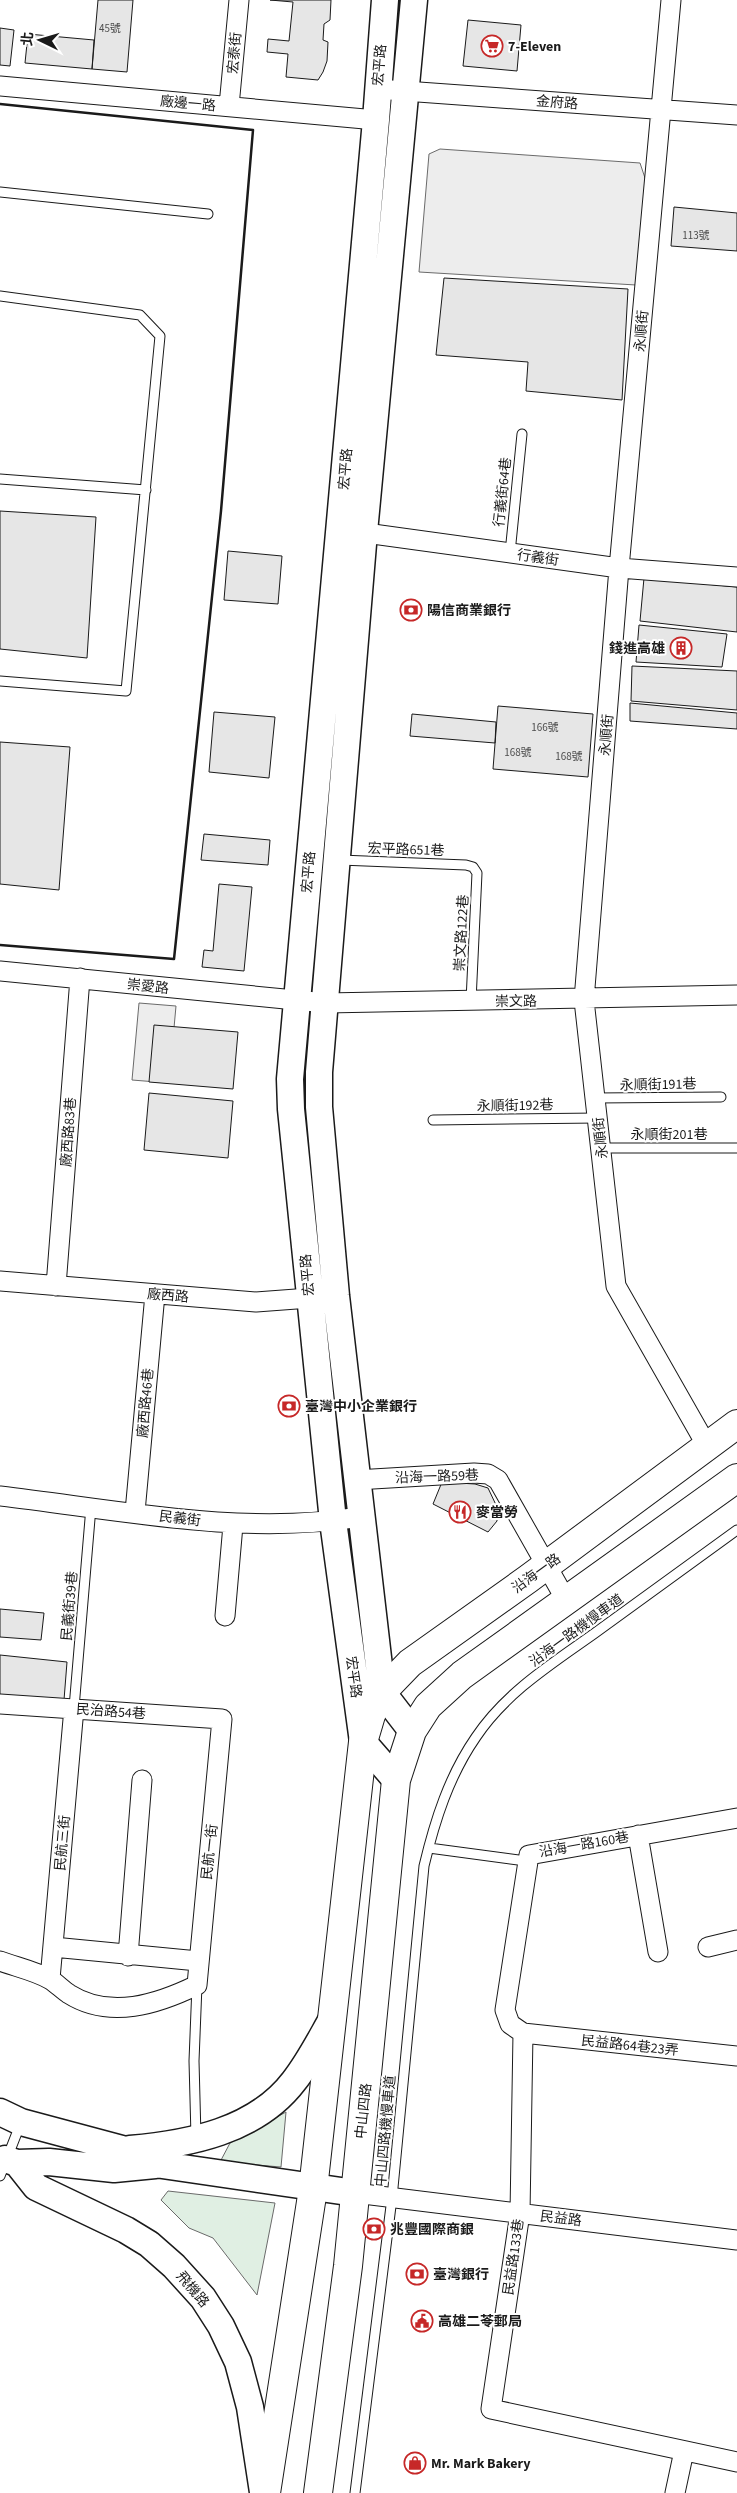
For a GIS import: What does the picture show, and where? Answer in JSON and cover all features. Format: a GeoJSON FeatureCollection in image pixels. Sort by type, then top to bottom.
{"type":"FeatureCollection","features":[{"type":"Feature","properties":{"kind":"main road","name":"沿海一路"},"geometry":{"type":"LineString","coordinates":[[363,1742],[371,1715],[382,1692],[410,1664],[737,1424]]}},
{"type":"Feature","properties":{"kind":"main road"},"geometry":{"type":"LineString","coordinates":[[412,1730],[428,1706],[462,1675],[737,1478]]}},
{"type":"Feature","properties":{"kind":"main road","name":"中山四路"},"geometry":{"type":"LineString","coordinates":[[318,2493],[355,2194],[396,1780],[412,1730]]}},
{"type":"Feature","properties":{"kind":"main road"},"geometry":{"type":"LineString","coordinates":[[264,2493],[313,2189],[363,1742]]}},
{"type":"Feature","properties":{"kind":"street","name":"宏泰街"},"geometry":{"type":"LineString","coordinates":[[229,106],[239,0]]}},
{"type":"Feature","properties":{"kind":"street","name":"宏平路"},"geometry":{"type":"LineString","coordinates":[[385,0],[377,89],[352,531],[337,860],[319,1072],[319,1107],[336,1296],[360,1517],[382,1692],[412,1730]]}},
{"type":"Feature","properties":{"kind":"street","name":"宏平路"},"geometry":{"type":"LineString","coordinates":[[363,1742],[333,1521],[309,1299],[291,1109],[290,1079],[296,1002],[405,91],[414,0]]}},
{"type":"Feature","properties":{"kind":"street","name":"永順街"},"geometry":{"type":"LineString","coordinates":[[671,0],[619,568],[584,1000],[616,1286],[707,1446]]}},
{"type":"Feature","properties":{"kind":"street","name":"廠邊一路"},"geometry":{"type":"LineString","coordinates":[[0,86],[376,120]]}},
{"type":"Feature","properties":{"kind":"street","name":"金府路"},"geometry":{"type":"LineString","coordinates":[[377,89],[737,115]]}},
{"type":"Feature","properties":{"kind":"street","name":"行義街"},"geometry":{"type":"LineString","coordinates":[[352,531],[619,568],[737,576]]}},
{"type":"Feature","properties":{"kind":"street","name":"崇愛路"},"geometry":{"type":"LineString","coordinates":[[0,970],[296,1002]]}},
{"type":"Feature","properties":{"kind":"street","name":"廠西路83巷"},"geometry":{"type":"LineString","coordinates":[[56,1286],[80,978]]}},
{"type":"Feature","properties":{"kind":"street","name":"崇文路"},"geometry":{"type":"LineString","coordinates":[[296,1002],[471,1002],[737,996]]}},
{"type":"Feature","properties":{"kind":"street","name":"廠西路"},"geometry":{"type":"LineString","coordinates":[[0,1281],[256,1302],[336,1296]]}},
{"type":"Feature","properties":{"kind":"street","name":"廠西路46巷"},"geometry":{"type":"LineString","coordinates":[[135,1512],[154,1294]]}},
{"type":"Feature","properties":{"kind":"street","name":"沿海一路59巷"},"geometry":{"type":"LineString","coordinates":[[356,1480],[474,1473],[488,1474],[498,1480],[566,1600]]}},
{"type":"Feature","properties":{"kind":"street","name":"民義街"},"geometry":{"type":"LineString","coordinates":[[0,1496],[233,1525],[333,1521],[360,1517]]}},
{"type":"Feature","properties":{"kind":"street"},"geometry":{"type":"LineString","coordinates":[[225,1616],[233,1525]]}},
{"type":"Feature","properties":{"kind":"street","name":"民治路54巷"},"geometry":{"type":"LineString","coordinates":[[0,1704],[222,1719]]}},
{"type":"Feature","properties":{"kind":"street","name":"民航三街"},"geometry":{"type":"LineString","coordinates":[[50,1979],[74,1708]]}},
{"type":"Feature","properties":{"kind":"street","name":"民航一街"},"geometry":{"type":"LineString","coordinates":[[197,1985],[222,1719]]}},
{"type":"Feature","properties":{"kind":"street"},"geometry":{"type":"LineString","coordinates":[[363,1742],[396,1780]]}},
{"type":"Feature","properties":{"kind":"street"},"geometry":{"type":"LineString","coordinates":[[128,1956],[142,1780]]}},
{"type":"Feature","properties":{"kind":"street","name":"沿海一路160巷"},"geometry":{"type":"LineString","coordinates":[[523,2033],[510,2024],[505,2010],[526,1861],[529,1855],[535,1852],[737,1818]]}},
{"type":"Feature","properties":{"kind":"street"},"geometry":{"type":"LineString","coordinates":[[638,1835],[658,1952]]}},
{"type":"Feature","properties":{"kind":"street"},"geometry":{"type":"LineString","coordinates":[[708,1948],[737,1940]]}},
{"type":"Feature","properties":{"kind":"street"},"geometry":{"type":"LineString","coordinates":[[53,1947],[128,1956],[198,1961]]}},
{"type":"Feature","properties":{"kind":"street"},"geometry":{"type":"LineString","coordinates":[[0,1961],[50,1979],[70,1995],[106,2009],[136,2007],[169,1999],[197,1985]]}},
{"type":"Feature","properties":{"kind":"street"},"geometry":{"type":"LineString","coordinates":[[122,2149],[164,2146],[196,2140],[257,2115],[294,2082],[332,2018]]}},
{"type":"Feature","properties":{"kind":"street","name":"民益路64巷23弄"},"geometry":{"type":"LineString","coordinates":[[523,2033],[737,2056]]}},
{"type":"Feature","properties":{"kind":"street","name":"民益路133巷"},"geometry":{"type":"LineString","coordinates":[[523,2033],[520,2213],[491,2408],[737,2462]]}},
{"type":"Feature","properties":{"kind":"street"},"geometry":{"type":"LineString","coordinates":[[10,2117],[122,2149],[162,2165],[355,2194]]}},
{"type":"Feature","properties":{"kind":"street"},"geometry":{"type":"LineString","coordinates":[[5,2163],[49,2162],[114,2170],[162,2165]]}},
{"type":"Feature","properties":{"kind":"street","name":"飛機路"},"geometry":{"type":"LineString","coordinates":[[5,2163],[36,2187],[126,2230],[149,2244],[174,2266],[203,2298],[221,2326],[238,2362],[250,2407],[264,2493]]}},
{"type":"Feature","properties":{"kind":"street","name":"民益路"},"geometry":{"type":"LineString","coordinates":[[355,2194],[737,2240]]}},
{"type":"Feature","properties":{"kind":"street"},"geometry":{"type":"LineString","coordinates":[[675,2493],[684,2451]]}},
{"type":"Feature","properties":{"kind":"lane"},"geometry":{"type":"LineString","coordinates":[[0,192],[208,214]]}},
{"type":"Feature","properties":{"kind":"lane"},"geometry":{"type":"LineString","coordinates":[[0,296],[140,315],[160,336],[126,691],[0,681]]}},
{"type":"Feature","properties":{"kind":"lane","name":"行義街64巷"},"geometry":{"type":"LineString","coordinates":[[510,553],[522,434]]}},
{"type":"Feature","properties":{"kind":"lane"},"geometry":{"type":"LineString","coordinates":[[0,479],[146,490]]}},
{"type":"Feature","properties":{"kind":"lane","name":"宏平路651巷"},"geometry":{"type":"LineString","coordinates":[[337,860],[466,865],[473,867]]}},
{"type":"Feature","properties":{"kind":"lane","name":"崇文路122巷"},"geometry":{"type":"LineString","coordinates":[[471,1002],[477,872],[473,867]]}},
{"type":"Feature","properties":{"kind":"lane","name":"永順街191巷"},"geometry":{"type":"LineString","coordinates":[[596,1098],[721,1097]]}},
{"type":"Feature","properties":{"kind":"lane","name":"永順街192巷"},"geometry":{"type":"LineString","coordinates":[[433,1120],[598,1118]]}},
{"type":"Feature","properties":{"kind":"lane","name":"永順街201巷"},"geometry":{"type":"LineString","coordinates":[[601,1148],[737,1148]]}},
{"type":"Feature","properties":{"kind":"lane","name":"民義街39巷"},"geometry":{"type":"LineString","coordinates":[[74,1708],[91,1507]]}},
{"type":"Feature","properties":{"kind":"lane","name":"沿海一路機慢車道"},"geometry":{"type":"LineString","coordinates":[[453,1774],[476,1736],[502,1704],[536,1675],[737,1530]]}},
{"type":"Feature","properties":{"kind":"lane","name":"中山四路機慢車道"},"geometry":{"type":"LineString","coordinates":[[355,2493],[392,2198],[424,1866],[436,1816],[453,1774]]}},
{"type":"Feature","properties":{"kind":"lane"},"geometry":{"type":"LineString","coordinates":[[429,1848],[526,1861]]}},
{"type":"Feature","properties":{"kind":"lane"},"geometry":{"type":"LineString","coordinates":[[196,2140],[194,2061],[197,1985]]}},
{"type":"Feature","properties":{"kind":"lane"},"geometry":{"type":"LineString","coordinates":[[5,2163],[10,2117]]}},
{"type":"Feature","properties":{"kind":"green space"},"geometry":{"type":"Polygon","coordinates":[[[286,2112],[281,2167],[220,2162],[230,2143],[286,2112]]]}},
{"type":"Feature","properties":{"kind":"green space"},"geometry":{"type":"Polygon","coordinates":[[[168,2191],[275,2203],[257,2295],[213,2238],[189,2228],[161,2200],[168,2191]]]}},
{"type":"Feature","properties":{"kind":"shaded area"},"geometry":{"type":"Polygon","coordinates":[[[440,149],[640,163],[647,184],[636,285],[419,272],[429,154],[440,149]]]}},
{"type":"Feature","properties":{"kind":"shaded area"},"geometry":{"type":"Polygon","coordinates":[[[139,1003],[176,1006],[169,1083],[132,1080],[139,1003]]]}},
{"type":"Feature","properties":{"kind":"building"},"geometry":{"type":"Polygon","coordinates":[[[98,0],[133,0],[127,72],[92,69],[98,0]]]}},
{"type":"Feature","properties":{"kind":"building"},"geometry":{"type":"Polygon","coordinates":[[[270,0],[331,0],[330,20],[324,24],[323,40],[328,42],[327,61],[323,72],[318,80],[286,77],[288,54],[267,52],[268,39],[289,41],[293,2],[270,0]]]}},
{"type":"Feature","properties":{"kind":"building","name":"7-Eleven"},"geometry":{"type":"Polygon","coordinates":[[[468,20],[521,25],[517,71],[463,66],[468,20]]]}},
{"type":"Feature","properties":{"kind":"building"},"geometry":{"type":"Polygon","coordinates":[[[0,28],[14,30],[10,66],[0,65],[0,28]]]}},
{"type":"Feature","properties":{"kind":"building"},"geometry":{"type":"Polygon","coordinates":[[[28,34],[94,40],[92,69],[25,63],[28,34]]]}},
{"type":"Feature","properties":{"kind":"building"},"geometry":{"type":"Polygon","coordinates":[[[674,207],[737,213],[737,251],[671,246],[674,207]]]}},
{"type":"Feature","properties":{"kind":"building"},"geometry":{"type":"Polygon","coordinates":[[[444,278],[628,289],[622,400],[526,391],[528,362],[436,355],[444,278]]]}},
{"type":"Feature","properties":{"kind":"building"},"geometry":{"type":"Polygon","coordinates":[[[0,511],[96,517],[87,658],[0,649],[0,511]]]}},
{"type":"Feature","properties":{"kind":"building"},"geometry":{"type":"Polygon","coordinates":[[[228,551],[282,556],[278,604],[224,600],[228,551]]]}},
{"type":"Feature","properties":{"kind":"building"},"geometry":{"type":"Polygon","coordinates":[[[644,578],[737,587],[737,632],[640,621],[644,578]]]}},
{"type":"Feature","properties":{"kind":"building","name":"錢進高雄"},"geometry":{"type":"Polygon","coordinates":[[[639,625],[727,634],[722,667],[636,662],[639,625]]]}},
{"type":"Feature","properties":{"kind":"building"},"geometry":{"type":"Polygon","coordinates":[[[632,666],[737,671],[737,710],[631,701],[632,666]]]}},
{"type":"Feature","properties":{"kind":"building"},"geometry":{"type":"Polygon","coordinates":[[[630,703],[737,713],[737,729],[630,721],[630,703]]]}},
{"type":"Feature","properties":{"kind":"building"},"geometry":{"type":"Polygon","coordinates":[[[498,706],[593,714],[588,777],[493,769],[498,706]]]}},
{"type":"Feature","properties":{"kind":"building"},"geometry":{"type":"Polygon","coordinates":[[[214,712],[275,717],[269,778],[209,772],[214,712]]]}},
{"type":"Feature","properties":{"kind":"building"},"geometry":{"type":"Polygon","coordinates":[[[412,714],[496,722],[495,743],[410,736],[412,714]]]}},
{"type":"Feature","properties":{"kind":"building"},"geometry":{"type":"Polygon","coordinates":[[[0,742],[70,747],[59,890],[0,884],[0,742]]]}},
{"type":"Feature","properties":{"kind":"building"},"geometry":{"type":"Polygon","coordinates":[[[204,834],[270,840],[268,865],[201,860],[204,834]]]}},
{"type":"Feature","properties":{"kind":"building"},"geometry":{"type":"Polygon","coordinates":[[[219,884],[252,887],[244,971],[202,967],[204,950],[213,951],[219,884]]]}},
{"type":"Feature","properties":{"kind":"building"},"geometry":{"type":"Polygon","coordinates":[[[154,1025],[238,1032],[233,1089],[149,1082],[154,1025]]]}},
{"type":"Feature","properties":{"kind":"building"},"geometry":{"type":"Polygon","coordinates":[[[149,1093],[233,1101],[228,1158],[144,1150],[149,1093]]]}},
{"type":"Feature","properties":{"kind":"building"},"geometry":{"type":"Polygon","coordinates":[[[442,1482],[475,1484],[488,1488],[497,1507],[497,1521],[488,1532],[433,1504],[442,1482]]]}},
{"type":"Feature","properties":{"kind":"building"},"geometry":{"type":"Polygon","coordinates":[[[0,1609],[44,1613],[41,1640],[0,1637],[0,1609]]]}},
{"type":"Feature","properties":{"kind":"building"},"geometry":{"type":"Polygon","coordinates":[[[0,1655],[67,1662],[64,1700],[0,1695],[0,1655]]]}},
{"type":"Feature","properties":{"kind":"wall"},"geometry":{"type":"LineString","coordinates":[[0,104],[253,130],[221,511],[174,959],[0,945]]}},
{"type":"Feature","properties":{"kind":"place","name":"7-Eleven"},"geometry":{"type":"Point","coordinates":[492,46]}},
{"type":"Feature","properties":{"kind":"place","name":"陽信商業銀行"},"geometry":{"type":"Point","coordinates":[411,610]}},
{"type":"Feature","properties":{"kind":"place","name":"錢進高雄"},"geometry":{"type":"Point","coordinates":[681,648]}},
{"type":"Feature","properties":{"kind":"place","name":"臺灣中小企業銀行"},"geometry":{"type":"Point","coordinates":[289,1406]}},
{"type":"Feature","properties":{"kind":"place","name":"麥當勞"},"geometry":{"type":"Point","coordinates":[460,1512]}},
{"type":"Feature","properties":{"kind":"place","name":"兆豐國際商銀"},"geometry":{"type":"Point","coordinates":[374,2229]}},
{"type":"Feature","properties":{"kind":"place","name":"臺灣銀行"},"geometry":{"type":"Point","coordinates":[417,2274]}},
{"type":"Feature","properties":{"kind":"place","name":"高雄二苓郵局"},"geometry":{"type":"Point","coordinates":[422,2321]}},
{"type":"Feature","properties":{"kind":"place","name":"Mr. Mark Bakery"},"geometry":{"type":"Point","coordinates":[415,2463]}}]}
